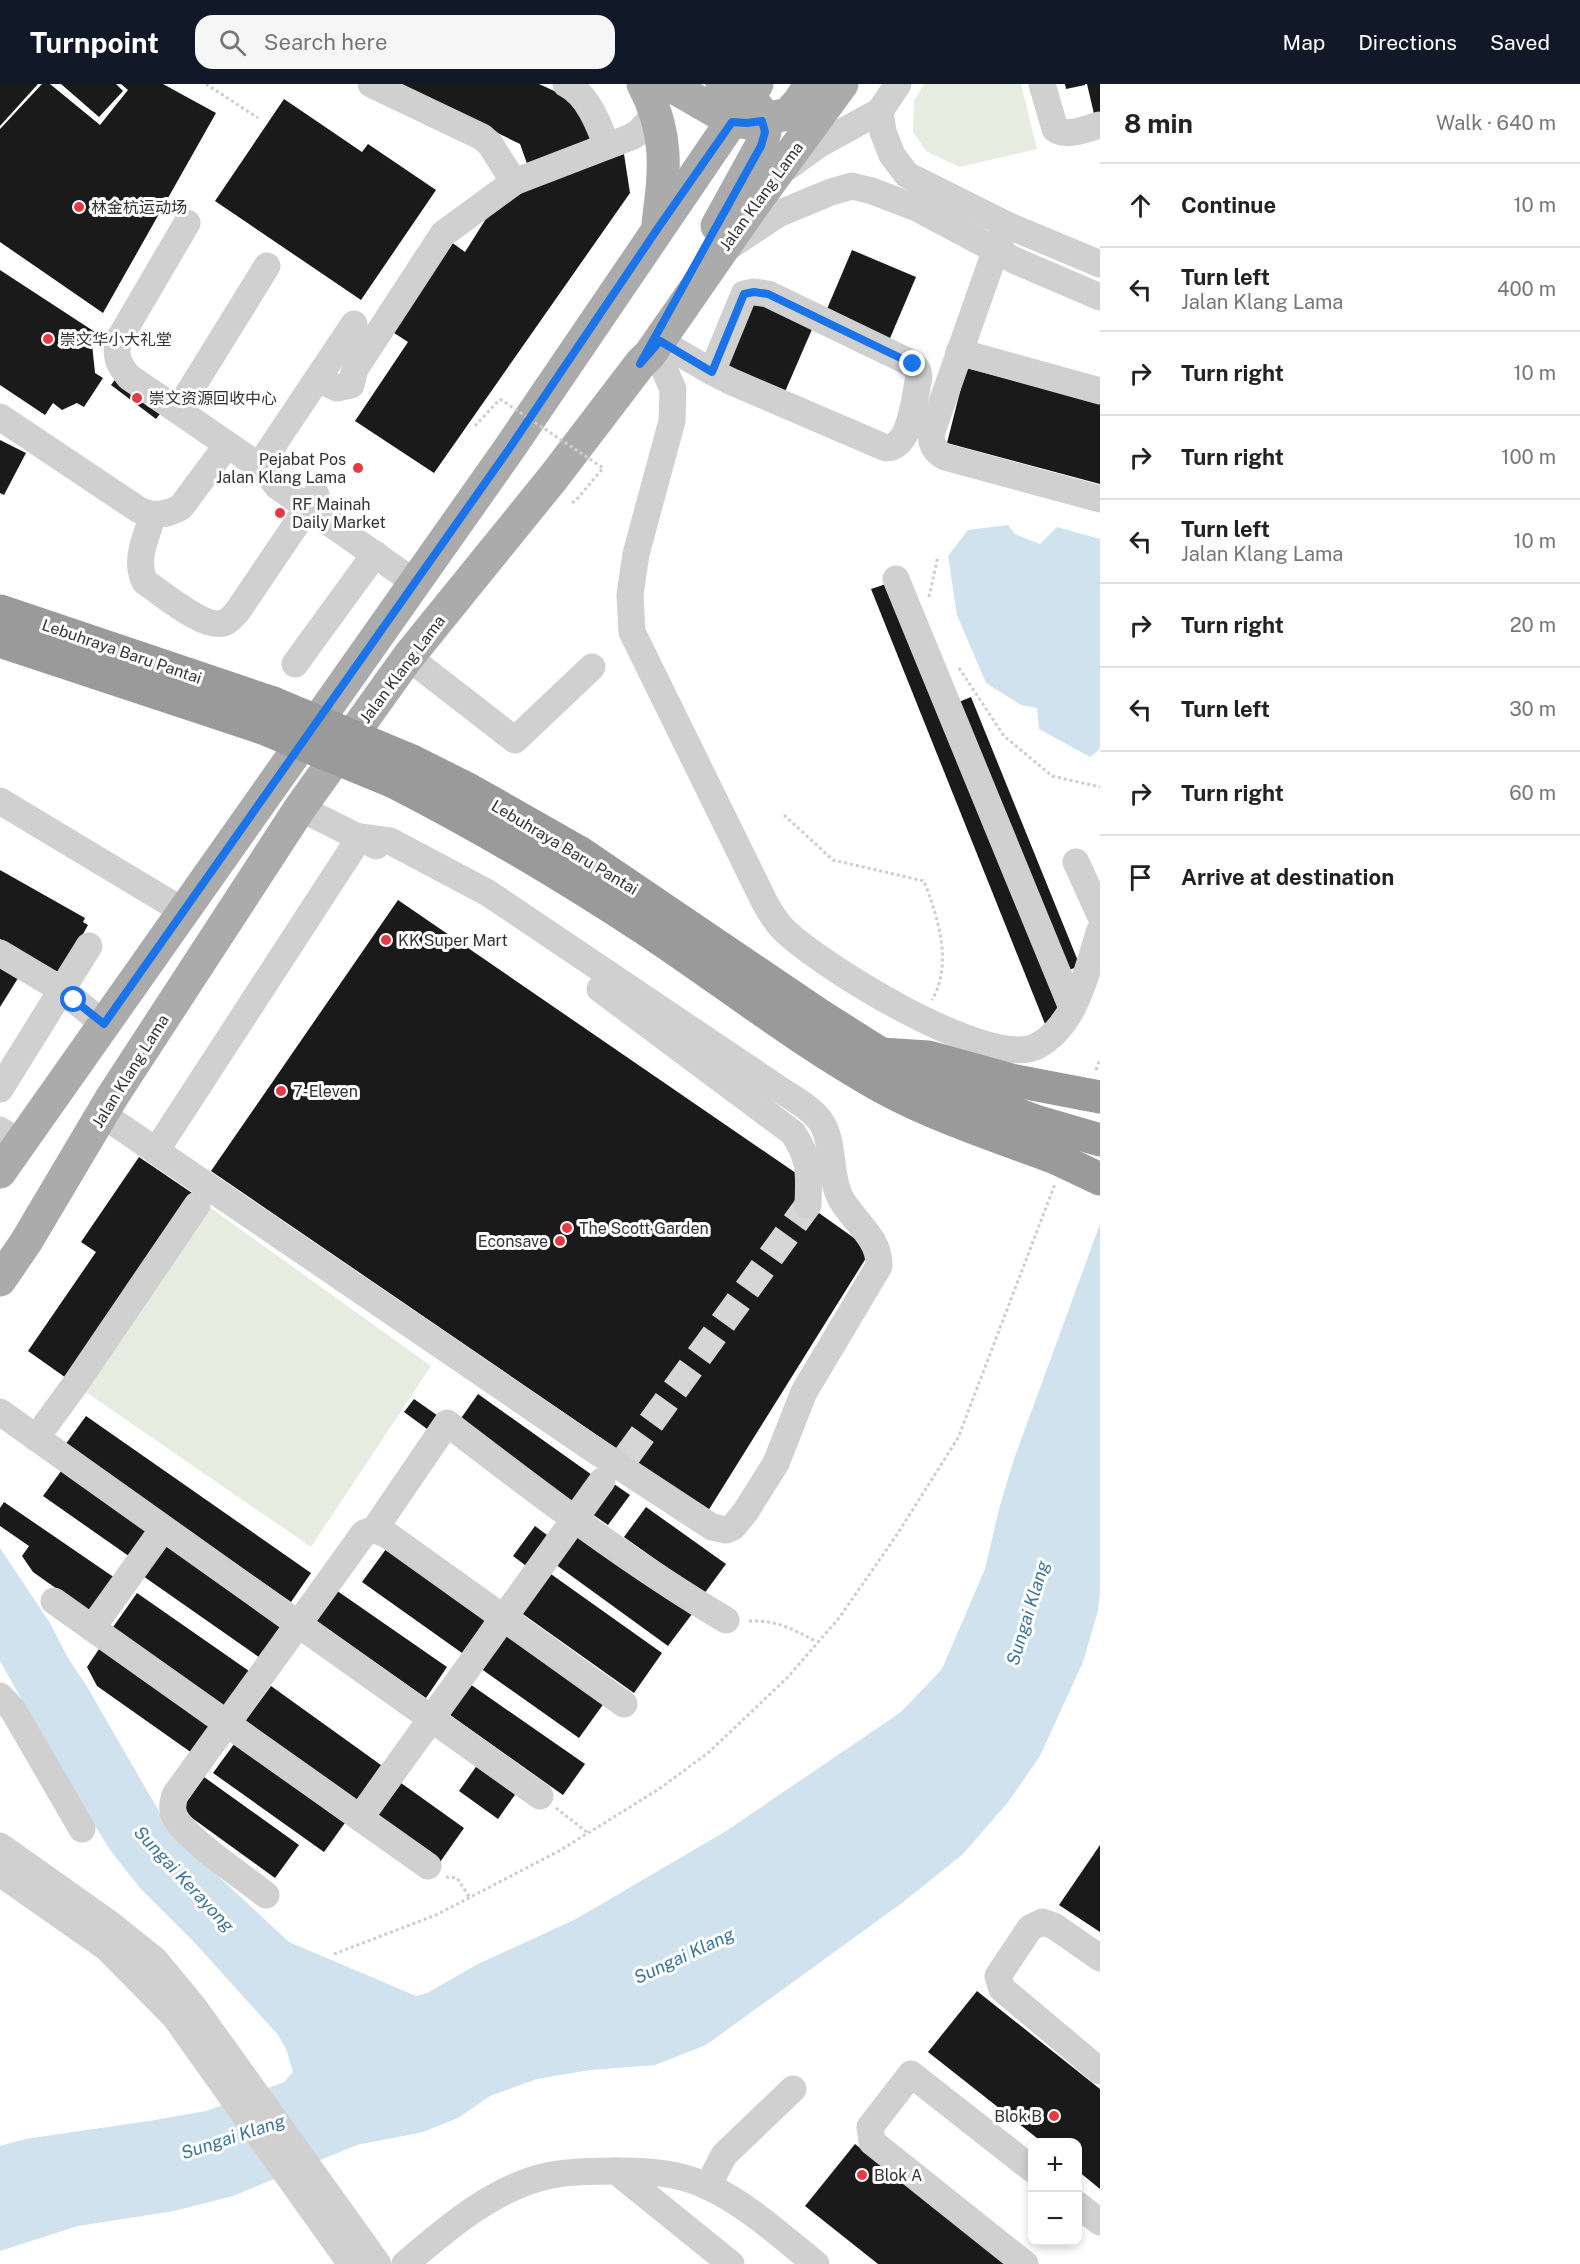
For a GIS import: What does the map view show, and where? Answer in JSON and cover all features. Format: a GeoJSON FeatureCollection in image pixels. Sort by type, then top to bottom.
{"type":"FeatureCollection","features":[{"type":"Feature","properties":{"kind":"highway","name":"Lebuhraya Baru Pantai"},"geometry":{"type":"LineString","coordinates":[[0,611],[267,715],[403,771],[468,789],[579,852],[881,1054],[970,1096],[1032,1120],[1100,1140]]}},
{"type":"Feature","properties":{"kind":"highway","name":"Lebuhraya Baru Pantai"},"geometry":{"type":"LineString","coordinates":[[0,641],[267,715]]}},
{"type":"Feature","properties":{"kind":"highway","name":"Lebuhraya Baru Pantai"},"geometry":{"type":"LineString","coordinates":[[403,771],[459,816],[562,876],[648,931],[839,1061],[884,1087],[1057,1169],[1100,1168]]}},
{"type":"Feature","properties":{"kind":"highway"},"geometry":{"type":"LineString","coordinates":[[881,1054],[928,1057],[1011,1080],[1098,1084]]}},
{"type":"Feature","properties":{"kind":"highway"},"geometry":{"type":"LineString","coordinates":[[1057,1169],[1100,1179]]}},
{"type":"Feature","properties":{"kind":"main road"},"geometry":{"type":"LineString","coordinates":[[643,84],[662,99],[744,102],[788,114],[810,84]]}},
{"type":"Feature","properties":{"kind":"main road","name":"Jalan Klang Lama"},"geometry":{"type":"LineString","coordinates":[[0,1280],[26,1242],[107,1106],[300,808],[408,657],[553,478],[650,353],[842,84]]}},
{"type":"Feature","properties":{"kind":"main road"},"geometry":{"type":"LineString","coordinates":[[658,228],[665,156],[662,99]]}},
{"type":"Feature","properties":{"kind":"main road"},"geometry":{"type":"LineString","coordinates":[[0,1172],[10,1137],[104,1024],[520,434],[744,102]]}},
{"type":"Feature","properties":{"kind":"main road"},"geometry":{"type":"LineString","coordinates":[[650,353],[761,146],[765,132],[744,102]]}},
{"type":"Feature","properties":{"kind":"street"},"geometry":{"type":"LineString","coordinates":[[371,84],[482,136],[490,144],[514,182]]}},
{"type":"Feature","properties":{"kind":"street"},"geometry":{"type":"LineString","coordinates":[[566,84],[581,94],[608,146]]}},
{"type":"Feature","properties":{"kind":"street"},"geometry":{"type":"LineString","coordinates":[[765,189],[798,158],[880,111],[898,84]]}},
{"type":"Feature","properties":{"kind":"street"},"geometry":{"type":"LineString","coordinates":[[1042,84],[1056,129],[1061,133],[1066,134],[1100,125]]}},
{"type":"Feature","properties":{"kind":"street"},"geometry":{"type":"LineString","coordinates":[[318,378],[337,388],[351,385],[355,369],[443,234],[514,182],[639,132],[662,99]]}},
{"type":"Feature","properties":{"kind":"street"},"geometry":{"type":"LineString","coordinates":[[880,111],[883,132],[892,155],[907,175],[1007,225],[1100,264]]}},
{"type":"Feature","properties":{"kind":"street"},"geometry":{"type":"LineString","coordinates":[[720,253],[778,214],[831,192],[852,186],[919,209],[1016,261],[1100,297]]}},
{"type":"Feature","properties":{"kind":"street"},"geometry":{"type":"LineString","coordinates":[[187,223],[118,341],[116,352],[119,365],[129,377],[227,445],[263,468],[286,474],[312,501],[375,554],[419,576]]}},
{"type":"Feature","properties":{"kind":"street"},"geometry":{"type":"LineString","coordinates":[[1007,225],[996,249],[932,431],[933,447],[938,453],[1100,499]]}},
{"type":"Feature","properties":{"kind":"street"},"geometry":{"type":"LineString","coordinates":[[177,410],[267,266]]}},
{"type":"Feature","properties":{"kind":"street"},"geometry":{"type":"LineString","coordinates":[[650,353],[712,372],[886,448],[893,448],[905,437],[919,377],[913,364],[768,294],[754,292],[744,294],[712,372]]}},
{"type":"Feature","properties":{"kind":"street"},"geometry":{"type":"LineString","coordinates":[[263,468],[354,324]]}},
{"type":"Feature","properties":{"kind":"street"},"geometry":{"type":"LineString","coordinates":[[959,352],[1100,391]]}},
{"type":"Feature","properties":{"kind":"street"},"geometry":{"type":"LineString","coordinates":[[650,353],[664,369],[673,389],[672,421],[636,554],[630,595],[632,632],[765,903],[782,928],[802,946],[857,982],[920,1018],[962,1038],[990,1047],[1016,1051],[1034,1048],[1051,1038],[1064,1024],[1083,981],[1100,930]]}},
{"type":"Feature","properties":{"kind":"street"},"geometry":{"type":"LineString","coordinates":[[0,417],[140,510],[153,515],[170,513],[181,507],[227,445]]}},
{"type":"Feature","properties":{"kind":"street"},"geometry":{"type":"LineString","coordinates":[[312,501],[419,576]]}},
{"type":"Feature","properties":{"kind":"street"},"geometry":{"type":"LineString","coordinates":[[153,515],[139,561],[141,575],[146,582],[190,613],[214,624],[227,622],[237,612],[312,501]]}},
{"type":"Feature","properties":{"kind":"street"},"geometry":{"type":"LineString","coordinates":[[296,663],[375,554]]}},
{"type":"Feature","properties":{"kind":"street"},"geometry":{"type":"LineString","coordinates":[[896,579],[1072,1008]]}},
{"type":"Feature","properties":{"kind":"street"},"geometry":{"type":"LineString","coordinates":[[408,657],[515,740],[592,667]]}},
{"type":"Feature","properties":{"kind":"street"},"geometry":{"type":"LineString","coordinates":[[0,801],[183,911]]}},
{"type":"Feature","properties":{"kind":"street"},"geometry":{"type":"LineString","coordinates":[[300,808],[360,837],[518,928],[793,1133],[805,1152],[809,1168],[808,1205]]}},
{"type":"Feature","properties":{"kind":"street"},"geometry":{"type":"LineString","coordinates":[[107,1106],[159,1145],[587,1445],[712,1527],[726,1530],[733,1527],[746,1511],[776,1463],[804,1392],[879,1266],[879,1256],[872,1241],[840,1198],[824,1128],[817,1116],[779,1089],[488,893],[390,841],[360,837]]}},
{"type":"Feature","properties":{"kind":"street"},"geometry":{"type":"LineString","coordinates":[[159,1145],[360,837]]}},
{"type":"Feature","properties":{"kind":"street"},"geometry":{"type":"LineString","coordinates":[[1076,862],[1100,915]]}},
{"type":"Feature","properties":{"kind":"street"},"geometry":{"type":"LineString","coordinates":[[0,1089],[89,946]]}},
{"type":"Feature","properties":{"kind":"street"},"geometry":{"type":"LineString","coordinates":[[0,953],[62,990],[104,1024]]}},
{"type":"Feature","properties":{"kind":"street"},"geometry":{"type":"LineString","coordinates":[[159,1145],[572,1425],[627,1456]]}},
{"type":"Feature","properties":{"kind":"street"},"geometry":{"type":"LineString","coordinates":[[36,1438],[197,1205]]}},
{"type":"Feature","properties":{"kind":"street"},"geometry":{"type":"LineString","coordinates":[[0,1413],[540,1796]]}},
{"type":"Feature","properties":{"kind":"street"},"geometry":{"type":"LineString","coordinates":[[374,1530],[447,1423],[574,1520],[686,1596],[726,1620]]}},
{"type":"Feature","properties":{"kind":"street"},"geometry":{"type":"LineString","coordinates":[[360,1818],[602,1481]]}},
{"type":"Feature","properties":{"kind":"street"},"geometry":{"type":"LineString","coordinates":[[92,1628],[163,1528]]}},
{"type":"Feature","properties":{"kind":"street"},"geometry":{"type":"LineString","coordinates":[[266,1895],[193,1838],[176,1820],[171,1806],[175,1795],[364,1533],[374,1530],[386,1534],[624,1704]]}},
{"type":"Feature","properties":{"kind":"street"},"geometry":{"type":"LineString","coordinates":[[54,1602],[428,1866]]}},
{"type":"Feature","properties":{"kind":"street"},"geometry":{"type":"LineString","coordinates":[[0,1696],[13,1710],[82,1829]]}},
{"type":"Feature","properties":{"kind":"street"},"geometry":{"type":"LineString","coordinates":[[0,1846],[110,1924],[155,1960],[184,2012],[341,2231],[378,2264]]}},
{"type":"Feature","properties":{"kind":"street"},"geometry":{"type":"LineString","coordinates":[[0,1873],[107,1948],[184,2012]]}},
{"type":"Feature","properties":{"kind":"street"},"geometry":{"type":"LineString","coordinates":[[1100,1958],[1054,1926],[1042,1922],[1030,1928],[998,1976],[1002,1989],[1100,2071]]}},
{"type":"Feature","properties":{"kind":"street"},"geometry":{"type":"LineString","coordinates":[[1025,2264],[872,2142],[870,2127],[911,2074],[1028,2166]]}},
{"type":"Feature","properties":{"kind":"street"},"geometry":{"type":"LineString","coordinates":[[708,2186],[724,2155],[793,2089]]}},
{"type":"Feature","properties":{"kind":"street"},"geometry":{"type":"LineString","coordinates":[[616,2171],[731,2264]]}},
{"type":"Feature","properties":{"kind":"street"},"geometry":{"type":"LineString","coordinates":[[405,2264],[430,2242],[493,2197],[518,2186],[547,2176],[650,2171],[675,2174],[708,2186],[738,2202],[816,2264]]}},
{"type":"Feature","properties":{"kind":"street"},"geometry":{"type":"LineString","coordinates":[[1082,2209],[1100,2222]]}},
{"type":"Feature","properties":{"kind":"street"},"geometry":{"type":"LineString","coordinates":[[341,2231],[351,2264]]}},
{"type":"Feature","properties":{"kind":"path"},"geometry":{"type":"LineString","coordinates":[[206,84],[258,118]]}},
{"type":"Feature","properties":{"kind":"path"},"geometry":{"type":"LineString","coordinates":[[475,426],[500,399],[603,468],[572,503]]}},
{"type":"Feature","properties":{"kind":"path"},"geometry":{"type":"LineString","coordinates":[[928,599],[938,556]]}},
{"type":"Feature","properties":{"kind":"path"},"geometry":{"type":"LineString","coordinates":[[955,663],[1004,736],[1052,776],[1100,787]]}},
{"type":"Feature","properties":{"kind":"path"},"geometry":{"type":"LineString","coordinates":[[784,815],[833,860],[924,881],[938,916],[942,954],[937,992],[920,1018]]}},
{"type":"Feature","properties":{"kind":"path"},"geometry":{"type":"LineString","coordinates":[[1098,1084],[1100,1059]]}},
{"type":"Feature","properties":{"kind":"path"},"geometry":{"type":"LineString","coordinates":[[334,1954],[436,1915],[559,1851],[659,1789],[708,1754],[787,1678],[839,1618],[896,1536],[958,1438],[1057,1169]]}},
{"type":"Feature","properties":{"kind":"path"},"geometry":{"type":"LineString","coordinates":[[726,1620],[768,1620],[787,1626],[817,1642]]}},
{"type":"Feature","properties":{"kind":"path"},"geometry":{"type":"LineString","coordinates":[[540,1796],[588,1833]]}},
{"type":"Feature","properties":{"kind":"path"},"geometry":{"type":"LineString","coordinates":[[428,1866],[435,1876],[457,1878],[470,1898]]}},
{"type":"Feature","properties":{"kind":"shaded area"},"geometry":{"type":"Polygon","coordinates":[[[924,84],[1021,84],[1037,149],[959,167],[926,151],[913,132],[914,101],[924,84]]]}},
{"type":"Feature","properties":{"kind":"shaded area"},"geometry":{"type":"Polygon","coordinates":[[[208,1206],[431,1366],[311,1547],[83,1390],[208,1206]]]}},
{"type":"Feature","properties":{"kind":"water"},"geometry":{"type":"Polygon","coordinates":[[[1008,525],[1015,534],[1040,544],[1057,527],[1100,539],[1100,749],[1090,757],[1039,729],[1037,708],[1021,705],[986,683],[957,615],[948,556],[968,530],[1008,525]]]}},
{"type":"Feature","properties":{"kind":"water"},"geometry":{"type":"Polygon","coordinates":[[[1100,1224],[1100,1593],[1098,1611],[1083,1662],[1040,1756],[1009,1801],[963,1854],[902,1903],[706,2045],[655,2065],[590,2070],[537,2079],[490,2096],[458,2118],[423,2132],[357,2145],[233,2196],[174,2211],[78,2226],[0,2251],[0,2146],[25,2139],[206,2111],[284,2082],[293,2072],[286,2049],[278,2035],[194,1942],[140,1888],[110,1850],[0,1661],[0,1548],[50,1623],[68,1658],[160,1813],[191,1851],[289,1942],[416,1996],[427,1993],[478,1964],[576,1919],[726,1831],[901,1712],[942,1669],[985,1569],[1000,1505],[1014,1459],[1100,1224]]]}},
{"type":"Feature","properties":{"kind":"building"},"geometry":{"type":"Polygon","coordinates":[[[0,84],[38,84],[0,126],[0,84]]]}},
{"type":"Feature","properties":{"kind":"building","name":"林金杭运动场"},"geometry":{"type":"Polygon","coordinates":[[[42,84],[50,84],[100,125],[128,90],[121,84],[163,84],[216,113],[103,313],[0,242],[0,129],[42,84]]]}},
{"type":"Feature","properties":{"kind":"building"},"geometry":{"type":"Polygon","coordinates":[[[61,84],[116,84],[123,91],[99,117],[61,84]]]}},
{"type":"Feature","properties":{"kind":"building"},"geometry":{"type":"Polygon","coordinates":[[[397,84],[539,84],[574,100],[602,143],[529,169],[520,144],[397,84]]]}},
{"type":"Feature","properties":{"kind":"building"},"geometry":{"type":"Polygon","coordinates":[[[1065,84],[1085,84],[1085,85],[1066,89],[1065,84]]]}},
{"type":"Feature","properties":{"kind":"building"},"geometry":{"type":"Polygon","coordinates":[[[1087,84],[1100,84],[1100,113],[1094,114],[1087,84]]]}},
{"type":"Feature","properties":{"kind":"building"},"geometry":{"type":"Polygon","coordinates":[[[284,99],[362,152],[368,144],[436,190],[361,300],[215,201],[284,99]]]}},
{"type":"Feature","properties":{"kind":"building"},"geometry":{"type":"Polygon","coordinates":[[[624,154],[630,193],[434,473],[355,421],[408,342],[388,329],[447,239],[465,252],[491,211],[521,189],[624,154]]]}},
{"type":"Feature","properties":{"kind":"building"},"geometry":{"type":"Polygon","coordinates":[[[852,250],[916,277],[888,343],[824,316],[852,250]]]}},
{"type":"Feature","properties":{"kind":"building","name":"崇文华小大礼堂"},"geometry":{"type":"Polygon","coordinates":[[[0,270],[98,334],[92,344],[95,373],[103,378],[84,407],[77,403],[62,410],[53,403],[45,415],[0,385],[0,270]]]}},
{"type":"Feature","properties":{"kind":"building"},"geometry":{"type":"Polygon","coordinates":[[[749,300],[813,327],[784,394],[720,366],[749,300]]]}},
{"type":"Feature","properties":{"kind":"building"},"geometry":{"type":"Polygon","coordinates":[[[966,368],[1100,403],[1100,484],[947,443],[966,368]]]}},
{"type":"Feature","properties":{"kind":"building","name":"崇文资源回收中心"},"geometry":{"type":"Polygon","coordinates":[[[117,377],[163,410],[156,419],[111,385],[117,377]]]}},
{"type":"Feature","properties":{"kind":"building"},"geometry":{"type":"Polygon","coordinates":[[[0,440],[26,453],[4,495],[0,493],[0,440]]]}},
{"type":"Feature","properties":{"kind":"building"},"geometry":{"type":"Polygon","coordinates":[[[889,583],[1062,1017],[1045,1024],[871,589],[889,583]]]}},
{"type":"Feature","properties":{"kind":"building"},"geometry":{"type":"Polygon","coordinates":[[[971,697],[1080,966],[1063,972],[954,704],[971,697]]]}},
{"type":"Feature","properties":{"kind":"building"},"geometry":{"type":"Polygon","coordinates":[[[0,870],[85,918],[83,922],[88,925],[61,974],[0,939],[0,870]]]}},
{"type":"Feature","properties":{"kind":"building","name":"The Scott Garden"},"geometry":{"type":"Polygon","coordinates":[[[398,900],[806,1180],[795,1196],[871,1250],[708,1511],[211,1171],[398,900]]]}},
{"type":"Feature","properties":{"kind":"building"},"geometry":{"type":"Polygon","coordinates":[[[0,963],[20,975],[0,1007],[0,963]]]}},
{"type":"Feature","properties":{"kind":"building"},"geometry":{"type":"Polygon","coordinates":[[[139,1157],[195,1195],[69,1380],[28,1351],[96,1252],[81,1242],[139,1157]]]}},
{"type":"Feature","properties":{"kind":"building"},"geometry":{"type":"Polygon","coordinates":[[[478,1394],[592,1475],[570,1505],[457,1424],[478,1394]]]}},
{"type":"Feature","properties":{"kind":"building"},"geometry":{"type":"Polygon","coordinates":[[[414,1399],[444,1420],[434,1434],[404,1412],[414,1399]]]}},
{"type":"Feature","properties":{"kind":"building"},"geometry":{"type":"Polygon","coordinates":[[[86,1416],[311,1573],[291,1602],[65,1445],[86,1416]]]}},
{"type":"Feature","properties":{"kind":"building"},"geometry":{"type":"Polygon","coordinates":[[[64,1467],[154,1529],[133,1559],[43,1496],[64,1467]]]}},
{"type":"Feature","properties":{"kind":"building"},"geometry":{"type":"Polygon","coordinates":[[[614,1484],[630,1495],[608,1525],[592,1514],[614,1484]]]}},
{"type":"Feature","properties":{"kind":"building"},"geometry":{"type":"Polygon","coordinates":[[[4,1502],[115,1578],[91,1613],[33,1572],[22,1556],[29,1546],[0,1526],[0,1508],[4,1502]]]}},
{"type":"Feature","properties":{"kind":"building"},"geometry":{"type":"Polygon","coordinates":[[[646,1507],[726,1564],[704,1594],[624,1537],[646,1507]]]}},
{"type":"Feature","properties":{"kind":"building"},"geometry":{"type":"Polygon","coordinates":[[[535,1526],[555,1541],[533,1571],[513,1556],[535,1526]]]}},
{"type":"Feature","properties":{"kind":"building"},"geometry":{"type":"Polygon","coordinates":[[[578,1532],[692,1614],[668,1646],[555,1564],[578,1532]]]}},
{"type":"Feature","properties":{"kind":"building"},"geometry":{"type":"Polygon","coordinates":[[[169,1540],[288,1625],[263,1660],[143,1576],[169,1540]]]}},
{"type":"Feature","properties":{"kind":"building"},"geometry":{"type":"Polygon","coordinates":[[[389,1545],[488,1616],[462,1653],[362,1582],[389,1545]]]}},
{"type":"Feature","properties":{"kind":"building"},"geometry":{"type":"Polygon","coordinates":[[[548,1572],[662,1653],[634,1693],[520,1612],[548,1572]]]}},
{"type":"Feature","properties":{"kind":"building"},"geometry":{"type":"Polygon","coordinates":[[[333,1588],[447,1667],[426,1698],[312,1618],[333,1588]]]}},
{"type":"Feature","properties":{"kind":"building"},"geometry":{"type":"Polygon","coordinates":[[[137,1593],[249,1671],[223,1708],[111,1630],[137,1593]]]}},
{"type":"Feature","properties":{"kind":"building"},"geometry":{"type":"Polygon","coordinates":[[[508,1628],[607,1699],[579,1738],[480,1668],[508,1628]]]}},
{"type":"Feature","properties":{"kind":"building"},"geometry":{"type":"Polygon","coordinates":[[[103,1643],[213,1722],[192,1753],[97,1686],[87,1667],[103,1643]]]}},
{"type":"Feature","properties":{"kind":"building"},"geometry":{"type":"Polygon","coordinates":[[[467,1682],[585,1764],[563,1795],[446,1712],[467,1682]]]}},
{"type":"Feature","properties":{"kind":"building"},"geometry":{"type":"Polygon","coordinates":[[[271,1686],[381,1765],[355,1802],[244,1723],[271,1686]]]}},
{"type":"Feature","properties":{"kind":"building"},"geometry":{"type":"Polygon","coordinates":[[[237,1740],[347,1820],[324,1852],[213,1773],[237,1740]]]}},
{"type":"Feature","properties":{"kind":"building"},"geometry":{"type":"Polygon","coordinates":[[[480,1761],[519,1789],[498,1819],[459,1791],[480,1761]]]}},
{"type":"Feature","properties":{"kind":"building"},"geometry":{"type":"Polygon","coordinates":[[[204,1777],[299,1845],[275,1878],[181,1810],[204,1777]]]}},
{"type":"Feature","properties":{"kind":"building"},"geometry":{"type":"Polygon","coordinates":[[[401,1783],[464,1828],[438,1865],[375,1820],[401,1783]]]}},
{"type":"Feature","properties":{"kind":"building"},"geometry":{"type":"Polygon","coordinates":[[[1100,1845],[1100,1932],[1059,1905],[1100,1845]]]}},
{"type":"Feature","properties":{"kind":"building","name":"Blok B"},"geometry":{"type":"Polygon","coordinates":[[[977,1991],[1100,2089],[1100,2189],[1082,2174],[1082,2138],[1037,2138],[928,2052],[977,1991]]]}},
{"type":"Feature","properties":{"kind":"building","name":"Blok A"},"geometry":{"type":"Polygon","coordinates":[[[855,2144],[1005,2264],[878,2264],[805,2206],[855,2144]]]}},
{"type":"Feature","properties":{"kind":"tunnel"},"geometry":{"type":"LineString","coordinates":[[627,1456],[808,1205]]}},
{"type":"Feature","properties":{"kind":"place","name":"林金杭运动场"},"geometry":{"type":"Point","coordinates":[79,207]}},
{"type":"Feature","properties":{"kind":"place","name":"崇文华小大礼堂"},"geometry":{"type":"Point","coordinates":[48,339]}},
{"type":"Feature","properties":{"kind":"place","name":"崇文资源回收中心"},"geometry":{"type":"Point","coordinates":[137,398]}},
{"type":"Feature","properties":{"kind":"place","name":"Pejabat Pos Jalan Klang Lama"},"geometry":{"type":"Point","coordinates":[358,468]}},
{"type":"Feature","properties":{"kind":"place","name":"RF Mainah Daily Market"},"geometry":{"type":"Point","coordinates":[280,513]}},
{"type":"Feature","properties":{"kind":"place","name":"KK Super Mart"},"geometry":{"type":"Point","coordinates":[386,940]}},
{"type":"Feature","properties":{"kind":"place","name":"7-Eleven"},"geometry":{"type":"Point","coordinates":[281,1091]}},
{"type":"Feature","properties":{"kind":"place","name":"The Scott Garden"},"geometry":{"type":"Point","coordinates":[567,1228]}},
{"type":"Feature","properties":{"kind":"place","name":"Econsave"},"geometry":{"type":"Point","coordinates":[560,1241]}},
{"type":"Feature","properties":{"kind":"place","name":"Blok B"},"geometry":{"type":"Point","coordinates":[1054,2116]}},
{"type":"Feature","properties":{"kind":"place","name":"Blok A"},"geometry":{"type":"Point","coordinates":[862,2175]}},
{"type":"Feature","properties":{"kind":"route"},"geometry":{"type":"LineString","coordinates":[[74,1000],[104,1024],[509,449],[732,122],[762,121],[765,132],[761,146],[640,364],[660,341],[712,372],[744,294],[754,292],[768,294],[913,364]]}},
{"type":"Feature","properties":{"kind":"water label","name":"Sungai Klang"},"geometry":{"type":"Point","coordinates":[1028,1613]}},
{"type":"Feature","properties":{"kind":"water label","name":"Sungai Kerayong"},"geometry":{"type":"Point","coordinates":[184,1879]}},
{"type":"Feature","properties":{"kind":"water label","name":"Sungai Klang"},"geometry":{"type":"Point","coordinates":[684,1956]}},
{"type":"Feature","properties":{"kind":"water label","name":"Sungai Klang"},"geometry":{"type":"Point","coordinates":[233,2137]}}]}
